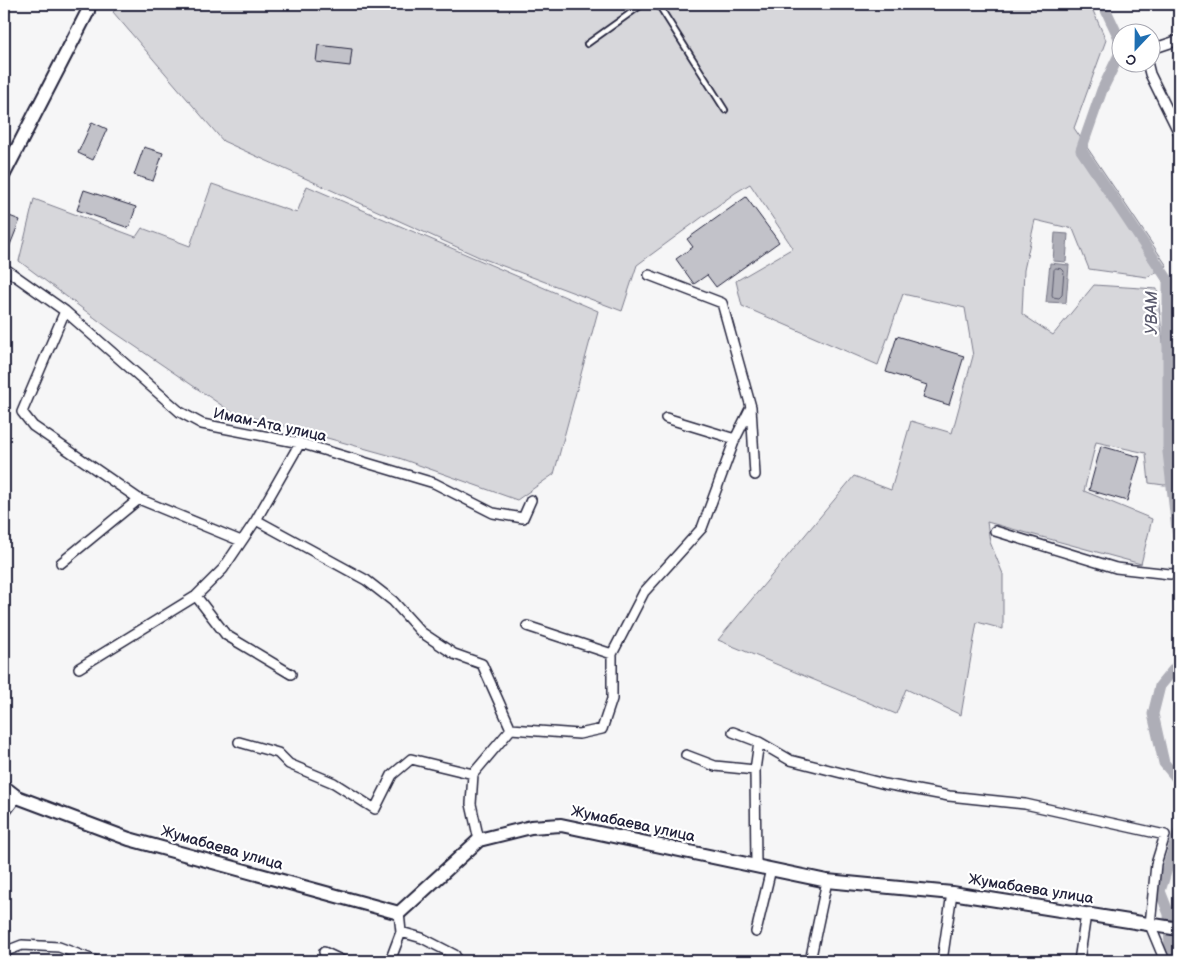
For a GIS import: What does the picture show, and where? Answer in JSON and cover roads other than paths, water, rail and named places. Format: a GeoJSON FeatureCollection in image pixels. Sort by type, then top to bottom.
{"type":"FeatureCollection","features":[{"type":"Feature","properties":{"kind":"street"},"geometry":{"type":"LineString","coordinates":[[4,174],[88,11],[89,4]]}},
{"type":"Feature","properties":{"kind":"street"},"geometry":{"type":"LineString","coordinates":[[1160,46],[1179,40]]}},
{"type":"Feature","properties":{"kind":"street"},"geometry":{"type":"LineString","coordinates":[[1149,72],[1179,133]]}},
{"type":"Feature","properties":{"kind":"street","name":"Имам-Ата улица"},"geometry":{"type":"LineString","coordinates":[[4,268],[65,310],[180,412],[202,424],[300,443],[434,483],[493,513],[523,518],[531,500]]}},
{"type":"Feature","properties":{"kind":"street"},"geometry":{"type":"LineString","coordinates":[[649,275],[722,303],[751,407],[755,475]]}},
{"type":"Feature","properties":{"kind":"street"},"geometry":{"type":"LineString","coordinates":[[65,310],[22,412],[33,426],[138,499],[241,541]]}},
{"type":"Feature","properties":{"kind":"street"},"geometry":{"type":"LineString","coordinates":[[511,729],[579,734],[602,729],[612,699],[612,654],[644,592],[702,528],[735,439],[751,407]]}},
{"type":"Feature","properties":{"kind":"street"},"geometry":{"type":"LineString","coordinates":[[666,418],[735,439]]}},
{"type":"Feature","properties":{"kind":"street"},"geometry":{"type":"LineString","coordinates":[[79,668],[196,596],[223,569],[256,520],[300,443]]}},
{"type":"Feature","properties":{"kind":"street"},"geometry":{"type":"LineString","coordinates":[[61,563],[138,499]]}},
{"type":"Feature","properties":{"kind":"street"},"geometry":{"type":"LineString","coordinates":[[256,520],[366,580],[393,601],[421,632],[454,654],[482,664],[511,729]]}},
{"type":"Feature","properties":{"kind":"street"},"geometry":{"type":"LineString","coordinates":[[995,531],[1116,568],[1174,573]]}},
{"type":"Feature","properties":{"kind":"street"},"geometry":{"type":"LineString","coordinates":[[196,596],[226,635],[291,674]]}},
{"type":"Feature","properties":{"kind":"street"},"geometry":{"type":"LineString","coordinates":[[528,626],[612,654]]}},
{"type":"Feature","properties":{"kind":"street"},"geometry":{"type":"LineString","coordinates":[[479,840],[471,804],[473,774],[511,729]]}},
{"type":"Feature","properties":{"kind":"street"},"geometry":{"type":"LineString","coordinates":[[733,732],[759,742],[790,760],[884,784],[948,796],[1025,804],[1165,835],[1156,864],[1155,926],[1166,961]]}},
{"type":"Feature","properties":{"kind":"street"},"geometry":{"type":"LineString","coordinates":[[239,742],[278,753],[290,764],[334,783],[375,809],[392,775],[411,759],[473,774]]}},
{"type":"Feature","properties":{"kind":"street"},"geometry":{"type":"LineString","coordinates":[[756,866],[755,770],[759,742]]}},
{"type":"Feature","properties":{"kind":"street"},"geometry":{"type":"LineString","coordinates":[[686,755],[715,766],[755,770]]}},
{"type":"Feature","properties":{"kind":"street","name":"Жумабаева улица"},"geometry":{"type":"LineString","coordinates":[[4,787],[18,797],[129,838],[399,913],[479,840],[531,827],[561,825],[827,881],[952,894],[1179,929]]}},
{"type":"Feature","properties":{"kind":"street"},"geometry":{"type":"LineString","coordinates":[[4,814],[18,797]]}},
{"type":"Feature","properties":{"kind":"street"},"geometry":{"type":"LineString","coordinates":[[756,932],[771,869]]}},
{"type":"Feature","properties":{"kind":"street"},"geometry":{"type":"LineString","coordinates":[[810,961],[827,881]]}},
{"type":"Feature","properties":{"kind":"street"},"geometry":{"type":"LineString","coordinates":[[942,961],[952,894]]}},
{"type":"Feature","properties":{"kind":"street"},"geometry":{"type":"LineString","coordinates":[[390,961],[400,932],[399,913]]}},
{"type":"Feature","properties":{"kind":"street"},"geometry":{"type":"LineString","coordinates":[[1079,961],[1086,914]]}},
{"type":"Feature","properties":{"kind":"street"},"geometry":{"type":"LineString","coordinates":[[400,932],[422,938],[455,955]]}},
{"type":"Feature","properties":{"kind":"street"},"geometry":{"type":"LineString","coordinates":[[4,952],[22,945],[59,947],[96,961]]}},
{"type":"Feature","properties":{"kind":"street"},"geometry":{"type":"LineString","coordinates":[[324,952],[343,961]]}},
{"type":"Feature","properties":{"kind":"lane"},"geometry":{"type":"LineString","coordinates":[[587,44],[643,4]]}},
{"type":"Feature","properties":{"kind":"lane"},"geometry":{"type":"LineString","coordinates":[[658,4],[725,110]]}},
{"type":"Feature","properties":{"kind":"water"},"geometry":{"type":"Polygon","coordinates":[[[1055,233],[1068,234],[1066,262],[1053,261],[1055,233]]]}},
{"type":"Feature","properties":{"kind":"water"},"geometry":{"type":"Polygon","coordinates":[[[1050,263],[1069,265],[1066,303],[1046,302],[1050,263]]]}},
{"type":"Feature","properties":{"kind":"waterway","name":"УВАМ"},"geometry":{"type":"LineString","coordinates":[[1103,4],[1112,22]]}},
{"type":"Feature","properties":{"kind":"waterway","name":"УВАМ"},"geometry":{"type":"LineString","coordinates":[[1111,72],[1102,90],[1081,150],[1168,280],[1168,452],[1179,547]]}},
{"type":"Feature","properties":{"kind":"waterway","name":"УВАМ"},"geometry":{"type":"LineString","coordinates":[[1179,663],[1160,686],[1153,714],[1164,763],[1179,781]]}},
{"type":"Feature","properties":{"kind":"waterway","name":"УВАМ"},"geometry":{"type":"LineString","coordinates":[[1173,961],[1170,956],[1169,914],[1160,891],[1179,831]]}}]}
